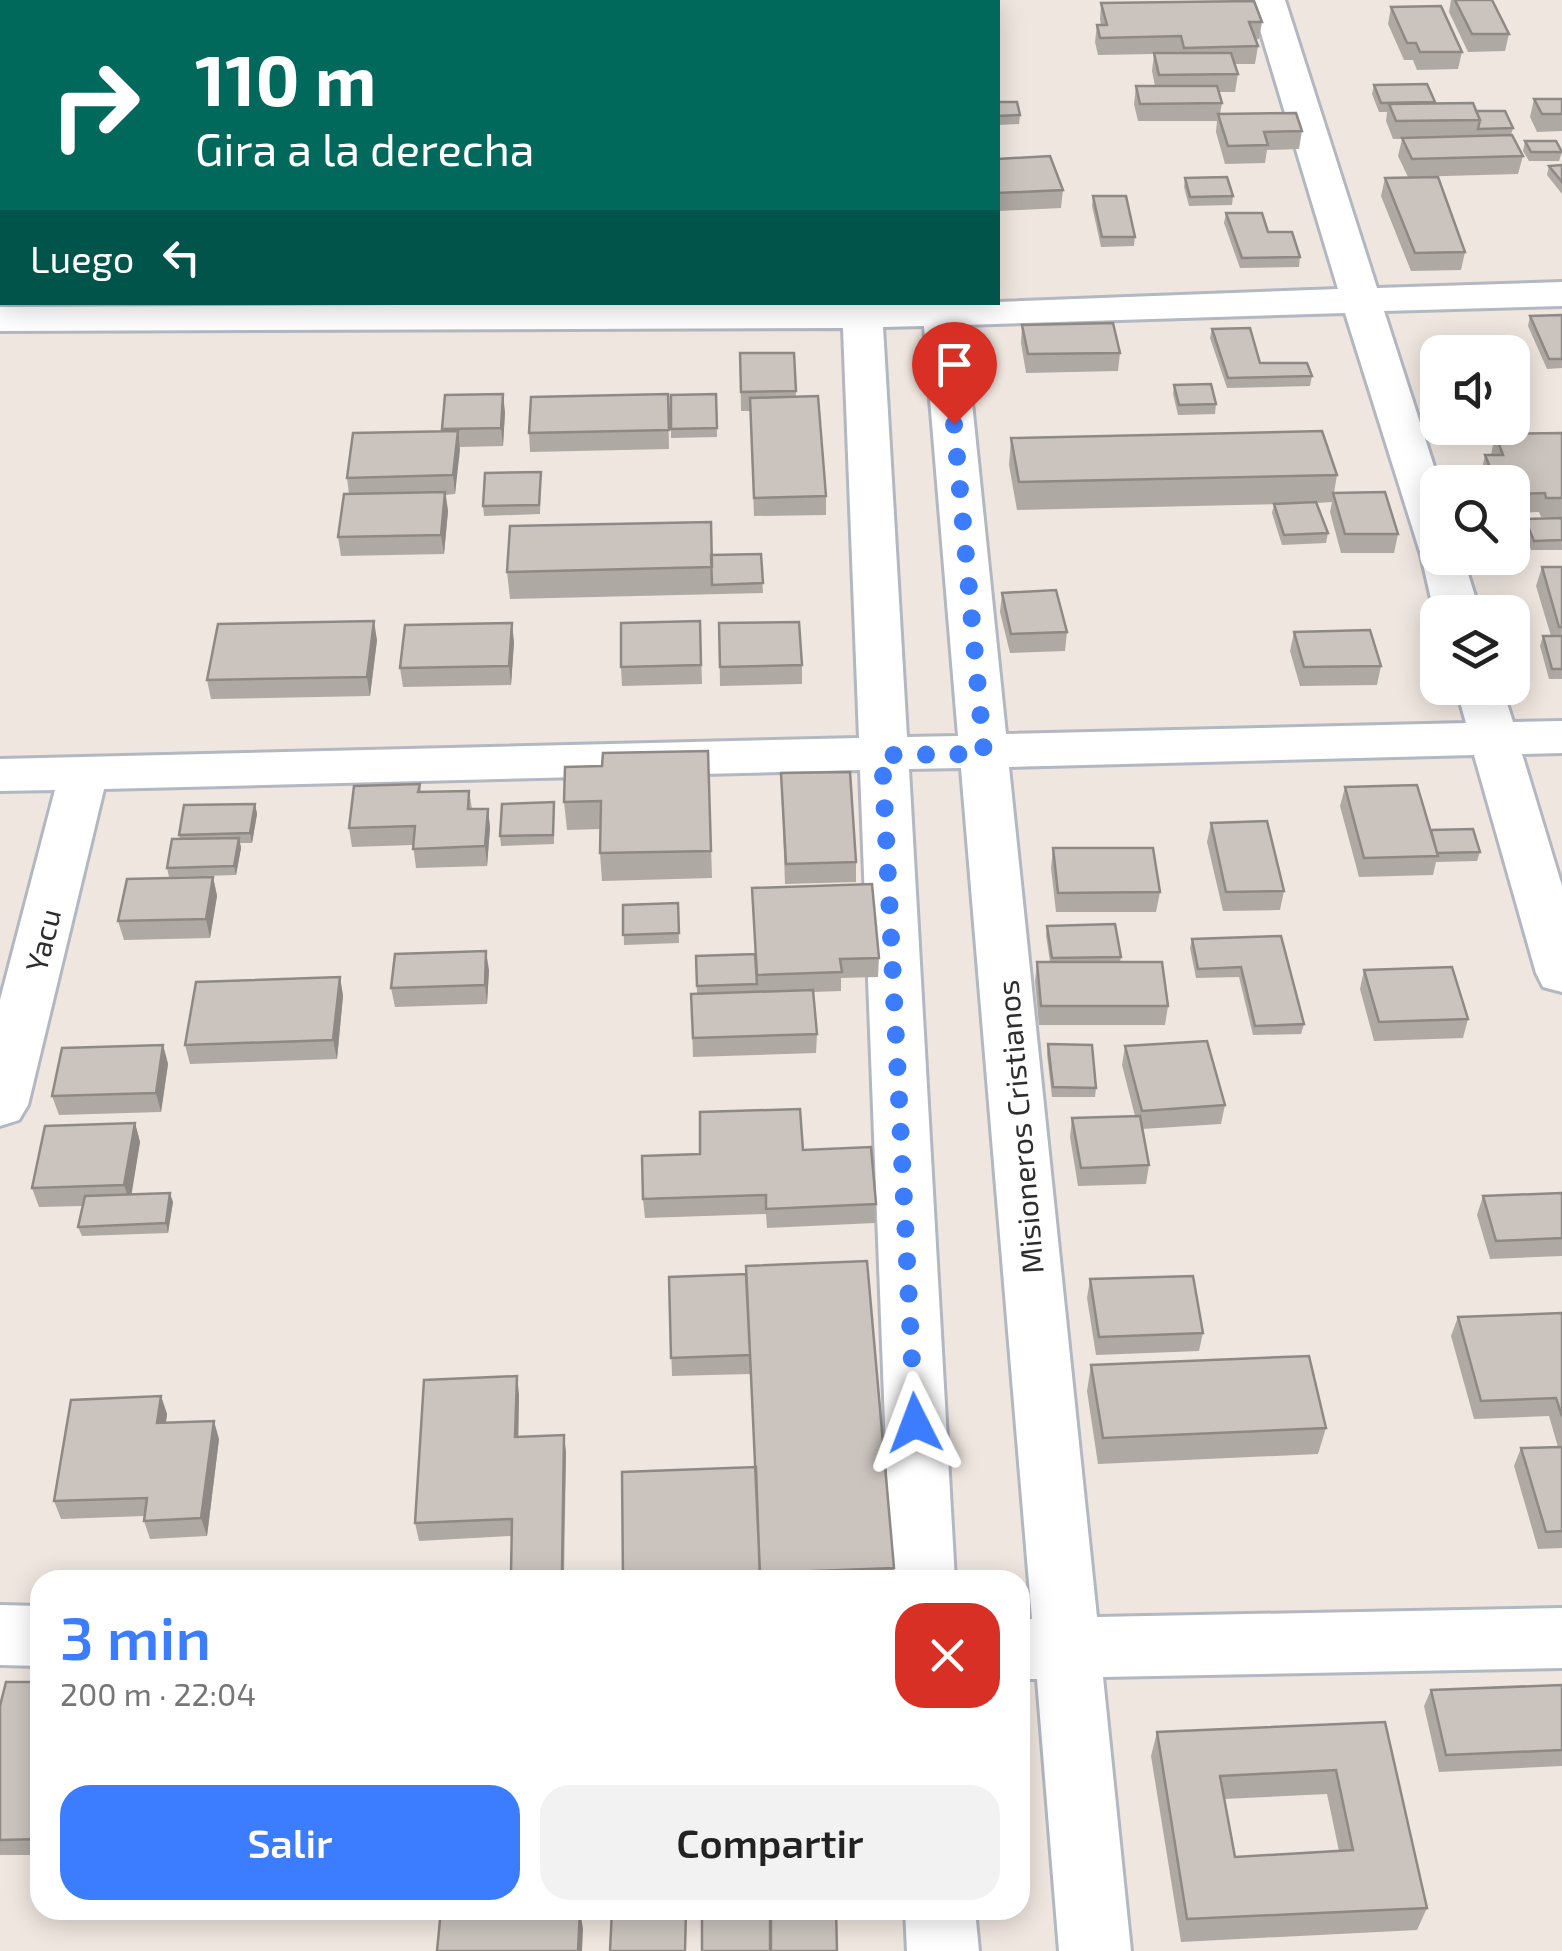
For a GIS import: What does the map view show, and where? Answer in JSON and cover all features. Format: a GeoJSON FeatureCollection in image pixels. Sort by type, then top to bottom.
{"type":"FeatureCollection","features":[{"type":"Feature","properties":{"kind":"street"},"geometry":{"type":"LineString","coordinates":[[1268,0],[1420,487]]}},
{"type":"Feature","properties":{"kind":"street"},"geometry":{"type":"LineString","coordinates":[[0,319],[214,310],[863,309],[1562,294]]}},
{"type":"Feature","properties":{"kind":"street","name":"Misioneros Cristianos"},"geometry":{"type":"LineString","coordinates":[[943,308],[984,754],[1044,1648],[1096,1951]]}},
{"type":"Feature","properties":{"kind":"street"},"geometry":{"type":"LineString","coordinates":[[863,309],[922,1570]]}},
{"type":"Feature","properties":{"kind":"street"},"geometry":{"type":"LineString","coordinates":[[1484,705],[1562,974]]}},
{"type":"Feature","properties":{"kind":"street"},"geometry":{"type":"LineString","coordinates":[[0,775],[1562,737]]}},
{"type":"Feature","properties":{"kind":"street","name":"Yacu"},"geometry":{"type":"LineString","coordinates":[[0,1105],[83,775]]}},
{"type":"Feature","properties":{"kind":"street"},"geometry":{"type":"LineString","coordinates":[[0,1635],[30,1636]]}},
{"type":"Feature","properties":{"kind":"street"},"geometry":{"type":"LineString","coordinates":[[1044,1648],[1562,1638]]}},
{"type":"Feature","properties":{"kind":"street"},"geometry":{"type":"LineString","coordinates":[[941,1920],[943,1951]]}},
{"type":"Feature","properties":{"kind":"building"},"geometry":{"type":"Polygon","coordinates":[[[1455,0],[1492,0],[1509,34],[1472,34],[1455,0]]]}},
{"type":"Feature","properties":{"kind":"building"},"geometry":{"type":"Polygon","coordinates":[[[1254,1],[1262,22],[1249,22],[1258,46],[1184,48],[1181,36],[1100,38],[1097,25],[1107,25],[1101,3],[1254,1]]]}},
{"type":"Feature","properties":{"kind":"building"},"geometry":{"type":"Polygon","coordinates":[[[1441,6],[1462,52],[1420,52],[1416,43],[1407,43],[1391,7],[1441,6]]]}},
{"type":"Feature","properties":{"kind":"building"},"geometry":{"type":"Polygon","coordinates":[[[1154,53],[1231,53],[1238,74],[1159,75],[1154,53]]]}},
{"type":"Feature","properties":{"kind":"building"},"geometry":{"type":"Polygon","coordinates":[[[1427,84],[1435,102],[1381,103],[1374,85],[1427,84]]]}},
{"type":"Feature","properties":{"kind":"building"},"geometry":{"type":"Polygon","coordinates":[[[1136,86],[1217,86],[1222,103],[1140,104],[1136,86]]]}},
{"type":"Feature","properties":{"kind":"building"},"geometry":{"type":"Polygon","coordinates":[[[1534,99],[1562,99],[1562,114],[1542,114],[1534,99]]]}},
{"type":"Feature","properties":{"kind":"building"},"geometry":{"type":"Polygon","coordinates":[[[1000,102],[1017,102],[1020,115],[1000,116],[1000,102]]]}},
{"type":"Feature","properties":{"kind":"building"},"geometry":{"type":"Polygon","coordinates":[[[1473,103],[1480,120],[1396,121],[1389,104],[1473,103]]]}},
{"type":"Feature","properties":{"kind":"building"},"geometry":{"type":"Polygon","coordinates":[[[1476,111],[1505,111],[1513,128],[1478,129],[1476,111]]]}},
{"type":"Feature","properties":{"kind":"building"},"geometry":{"type":"Polygon","coordinates":[[[1296,113],[1302,131],[1264,132],[1268,145],[1228,146],[1218,114],[1296,113]]]}},
{"type":"Feature","properties":{"kind":"building"},"geometry":{"type":"Polygon","coordinates":[[[1512,135],[1523,156],[1412,159],[1402,138],[1512,135]]]}},
{"type":"Feature","properties":{"kind":"building"},"geometry":{"type":"Polygon","coordinates":[[[1525,141],[1556,141],[1562,152],[1531,152],[1525,141]]]}},
{"type":"Feature","properties":{"kind":"building"},"geometry":{"type":"Polygon","coordinates":[[[1050,156],[1063,190],[1000,193],[1000,159],[1050,156]]]}},
{"type":"Feature","properties":{"kind":"building"},"geometry":{"type":"Polygon","coordinates":[[[1562,165],[1562,182],[1549,166],[1562,165]]]}},
{"type":"Feature","properties":{"kind":"building"},"geometry":{"type":"Polygon","coordinates":[[[1227,177],[1233,196],[1190,197],[1185,178],[1227,177]]]}},
{"type":"Feature","properties":{"kind":"building"},"geometry":{"type":"Polygon","coordinates":[[[1438,177],[1465,252],[1415,253],[1385,178],[1438,177]]]}},
{"type":"Feature","properties":{"kind":"building"},"geometry":{"type":"Polygon","coordinates":[[[1093,196],[1126,196],[1135,237],[1102,237],[1093,196]]]}},
{"type":"Feature","properties":{"kind":"building"},"geometry":{"type":"Polygon","coordinates":[[[1226,213],[1262,213],[1268,232],[1292,232],[1300,257],[1242,258],[1226,213]]]}},
{"type":"Feature","properties":{"kind":"building"},"geometry":{"type":"Polygon","coordinates":[[[1562,315],[1562,359],[1549,359],[1530,316],[1562,315]]]}},
{"type":"Feature","properties":{"kind":"building"},"geometry":{"type":"Polygon","coordinates":[[[1113,323],[1120,353],[1028,354],[1022,325],[1113,323]]]}},
{"type":"Feature","properties":{"kind":"building"},"geometry":{"type":"Polygon","coordinates":[[[1250,328],[1260,363],[1307,363],[1312,376],[1228,378],[1212,329],[1250,328]]]}},
{"type":"Feature","properties":{"kind":"building"},"geometry":{"type":"Polygon","coordinates":[[[740,353],[794,353],[796,391],[741,392],[740,353]]]}},
{"type":"Feature","properties":{"kind":"building"},"geometry":{"type":"Polygon","coordinates":[[[1211,384],[1216,404],[1179,405],[1174,385],[1211,384]]]}},
{"type":"Feature","properties":{"kind":"building"},"geometry":{"type":"Polygon","coordinates":[[[503,394],[501,428],[442,429],[445,395],[503,394]]]}},
{"type":"Feature","properties":{"kind":"building"},"geometry":{"type":"Polygon","coordinates":[[[668,394],[669,430],[529,433],[531,397],[668,394]]]}},
{"type":"Feature","properties":{"kind":"building"},"geometry":{"type":"Polygon","coordinates":[[[716,394],[717,428],[671,429],[671,395],[716,394]]]}},
{"type":"Feature","properties":{"kind":"building"},"geometry":{"type":"Polygon","coordinates":[[[818,396],[826,496],[754,498],[750,398],[818,396]]]}},
{"type":"Feature","properties":{"kind":"building"},"geometry":{"type":"Polygon","coordinates":[[[458,431],[453,475],[347,478],[353,433],[458,431]]]}},
{"type":"Feature","properties":{"kind":"building"},"geometry":{"type":"Polygon","coordinates":[[[1322,431],[1337,475],[1019,482],[1011,438],[1322,431]]]}},
{"type":"Feature","properties":{"kind":"building"},"geometry":{"type":"Polygon","coordinates":[[[1530,433],[1562,433],[1562,498],[1530,493],[1530,465],[1489,465],[1485,455],[1503,455],[1499,445],[1530,445],[1530,433]]]}},
{"type":"Feature","properties":{"kind":"building"},"geometry":{"type":"Polygon","coordinates":[[[541,472],[539,505],[483,506],[485,473],[541,472]]]}},
{"type":"Feature","properties":{"kind":"building"},"geometry":{"type":"Polygon","coordinates":[[[445,492],[441,535],[338,537],[344,494],[445,492]]]}},
{"type":"Feature","properties":{"kind":"building"},"geometry":{"type":"Polygon","coordinates":[[[1385,492],[1398,534],[1345,534],[1333,493],[1385,492]]]}},
{"type":"Feature","properties":{"kind":"building"},"geometry":{"type":"Polygon","coordinates":[[[1316,502],[1328,533],[1284,535],[1274,504],[1316,502]]]}},
{"type":"Feature","properties":{"kind":"building"},"geometry":{"type":"Polygon","coordinates":[[[1562,518],[1562,540],[1534,541],[1530,519],[1562,518]]]}},
{"type":"Feature","properties":{"kind":"building"},"geometry":{"type":"Polygon","coordinates":[[[711,522],[712,567],[507,572],[510,526],[711,522]]]}},
{"type":"Feature","properties":{"kind":"building"},"geometry":{"type":"Polygon","coordinates":[[[761,554],[763,583],[712,585],[711,555],[761,554]]]}},
{"type":"Feature","properties":{"kind":"building"},"geometry":{"type":"Polygon","coordinates":[[[1542,567],[1562,567],[1562,627],[1559,627],[1542,567]]]}},
{"type":"Feature","properties":{"kind":"building"},"geometry":{"type":"Polygon","coordinates":[[[1056,590],[1067,632],[1011,634],[1002,593],[1056,590]]]}},
{"type":"Feature","properties":{"kind":"building"},"geometry":{"type":"Polygon","coordinates":[[[374,621],[367,677],[207,680],[218,624],[374,621]]]}},
{"type":"Feature","properties":{"kind":"building"},"geometry":{"type":"Polygon","coordinates":[[[700,621],[701,665],[621,667],[621,623],[700,621]]]}},
{"type":"Feature","properties":{"kind":"building"},"geometry":{"type":"Polygon","coordinates":[[[799,622],[802,665],[720,667],[719,623],[799,622]]]}},
{"type":"Feature","properties":{"kind":"building"},"geometry":{"type":"Polygon","coordinates":[[[512,623],[509,666],[400,668],[405,625],[512,623]]]}},
{"type":"Feature","properties":{"kind":"building"},"geometry":{"type":"Polygon","coordinates":[[[1370,630],[1381,666],[1304,667],[1294,632],[1370,630]]]}},
{"type":"Feature","properties":{"kind":"building"},"geometry":{"type":"Polygon","coordinates":[[[1543,636],[1562,636],[1562,669],[1552,669],[1543,636]]]}},
{"type":"Feature","properties":{"kind":"building"},"geometry":{"type":"Polygon","coordinates":[[[708,751],[711,851],[600,853],[601,801],[564,802],[565,767],[602,766],[603,753],[708,751]]]}},
{"type":"Feature","properties":{"kind":"building"},"geometry":{"type":"Polygon","coordinates":[[[850,772],[856,862],[786,864],[781,773],[850,772]]]}},
{"type":"Feature","properties":{"kind":"building"},"geometry":{"type":"Polygon","coordinates":[[[420,784],[418,792],[469,791],[468,809],[488,809],[485,846],[413,849],[415,826],[349,828],[354,786],[420,784]]]}},
{"type":"Feature","properties":{"kind":"building"},"geometry":{"type":"Polygon","coordinates":[[[1417,785],[1438,856],[1364,858],[1345,787],[1417,785]]]}},
{"type":"Feature","properties":{"kind":"building"},"geometry":{"type":"Polygon","coordinates":[[[554,802],[553,835],[500,836],[502,804],[554,802]]]}},
{"type":"Feature","properties":{"kind":"building"},"geometry":{"type":"Polygon","coordinates":[[[255,804],[250,833],[179,835],[184,805],[255,804]]]}},
{"type":"Feature","properties":{"kind":"building"},"geometry":{"type":"Polygon","coordinates":[[[1267,821],[1284,891],[1226,892],[1211,823],[1267,821]]]}},
{"type":"Feature","properties":{"kind":"building"},"geometry":{"type":"Polygon","coordinates":[[[1473,829],[1480,852],[1437,853],[1431,830],[1473,829]]]}},
{"type":"Feature","properties":{"kind":"building"},"geometry":{"type":"Polygon","coordinates":[[[239,838],[234,866],[167,868],[172,839],[239,838]]]}},
{"type":"Feature","properties":{"kind":"building"},"geometry":{"type":"Polygon","coordinates":[[[1053,848],[1153,848],[1160,892],[1058,893],[1053,848]]]}},
{"type":"Feature","properties":{"kind":"building"},"geometry":{"type":"Polygon","coordinates":[[[213,877],[206,919],[118,921],[127,879],[213,877]]]}},
{"type":"Feature","properties":{"kind":"building"},"geometry":{"type":"Polygon","coordinates":[[[872,884],[879,958],[840,959],[842,972],[757,975],[752,888],[872,884]]]}},
{"type":"Feature","properties":{"kind":"building"},"geometry":{"type":"Polygon","coordinates":[[[678,903],[679,933],[623,935],[623,905],[678,903]]]}},
{"type":"Feature","properties":{"kind":"building"},"geometry":{"type":"Polygon","coordinates":[[[1115,924],[1121,957],[1052,958],[1047,926],[1115,924]]]}},
{"type":"Feature","properties":{"kind":"building"},"geometry":{"type":"Polygon","coordinates":[[[1281,936],[1304,1024],[1255,1026],[1241,967],[1198,969],[1192,939],[1281,936]]]}},
{"type":"Feature","properties":{"kind":"building"},"geometry":{"type":"Polygon","coordinates":[[[486,951],[485,985],[391,988],[395,954],[486,951]]]}},
{"type":"Feature","properties":{"kind":"building"},"geometry":{"type":"Polygon","coordinates":[[[755,954],[757,984],[697,986],[696,956],[755,954]]]}},
{"type":"Feature","properties":{"kind":"building"},"geometry":{"type":"Polygon","coordinates":[[[1037,962],[1162,962],[1168,1006],[1041,1006],[1037,962]]]}},
{"type":"Feature","properties":{"kind":"building"},"geometry":{"type":"Polygon","coordinates":[[[1452,967],[1468,1019],[1379,1022],[1364,970],[1452,967]]]}},
{"type":"Feature","properties":{"kind":"building"},"geometry":{"type":"Polygon","coordinates":[[[340,977],[333,1040],[185,1045],[196,982],[340,977]]]}},
{"type":"Feature","properties":{"kind":"building"},"geometry":{"type":"Polygon","coordinates":[[[813,990],[817,1034],[693,1038],[691,994],[813,990]]]}},
{"type":"Feature","properties":{"kind":"building"},"geometry":{"type":"Polygon","coordinates":[[[1207,1041],[1225,1105],[1142,1111],[1125,1046],[1207,1041]]]}},
{"type":"Feature","properties":{"kind":"building"},"geometry":{"type":"Polygon","coordinates":[[[1048,1044],[1092,1045],[1096,1088],[1053,1087],[1048,1044]]]}},
{"type":"Feature","properties":{"kind":"building"},"geometry":{"type":"Polygon","coordinates":[[[163,1045],[156,1093],[52,1096],[62,1048],[163,1045]]]}},
{"type":"Feature","properties":{"kind":"building"},"geometry":{"type":"Polygon","coordinates":[[[800,1109],[803,1150],[871,1147],[876,1204],[766,1209],[766,1195],[643,1199],[642,1156],[700,1154],[700,1112],[800,1109]]]}},
{"type":"Feature","properties":{"kind":"building"},"geometry":{"type":"Polygon","coordinates":[[[1140,1116],[1149,1165],[1081,1168],[1072,1118],[1140,1116]]]}},
{"type":"Feature","properties":{"kind":"building"},"geometry":{"type":"Polygon","coordinates":[[[135,1123],[124,1185],[32,1188],[45,1126],[135,1123]]]}},
{"type":"Feature","properties":{"kind":"building"},"geometry":{"type":"Polygon","coordinates":[[[170,1193],[166,1223],[78,1227],[85,1196],[170,1193]]]}},
{"type":"Feature","properties":{"kind":"building"},"geometry":{"type":"Polygon","coordinates":[[[1562,1193],[1562,1238],[1496,1241],[1483,1196],[1562,1193]]]}},
{"type":"Feature","properties":{"kind":"building"},"geometry":{"type":"Polygon","coordinates":[[[867,1261],[894,1568],[760,1570],[746,1266],[867,1261]]]}},
{"type":"Feature","properties":{"kind":"building"},"geometry":{"type":"Polygon","coordinates":[[[746,1274],[750,1355],[671,1358],[669,1277],[746,1274]]]}},
{"type":"Feature","properties":{"kind":"building"},"geometry":{"type":"Polygon","coordinates":[[[1193,1276],[1203,1333],[1099,1337],[1090,1279],[1193,1276]]]}},
{"type":"Feature","properties":{"kind":"building"},"geometry":{"type":"Polygon","coordinates":[[[1562,1313],[1562,1416],[1556,1398],[1481,1401],[1458,1317],[1562,1313]]]}},
{"type":"Feature","properties":{"kind":"building"},"geometry":{"type":"Polygon","coordinates":[[[1309,1356],[1326,1428],[1103,1438],[1091,1365],[1309,1356]]]}},
{"type":"Feature","properties":{"kind":"building"},"geometry":{"type":"Polygon","coordinates":[[[517,1376],[515,1437],[564,1435],[562,1570],[511,1570],[512,1519],[415,1523],[424,1380],[517,1376]]]}},
{"type":"Feature","properties":{"kind":"building"},"geometry":{"type":"Polygon","coordinates":[[[161,1396],[157,1423],[214,1421],[201,1518],[144,1521],[147,1498],[54,1501],[71,1400],[161,1396]]]}},
{"type":"Feature","properties":{"kind":"building"},"geometry":{"type":"Polygon","coordinates":[[[1562,1447],[1562,1531],[1546,1532],[1521,1448],[1562,1447]]]}},
{"type":"Feature","properties":{"kind":"building"},"geometry":{"type":"Polygon","coordinates":[[[756,1467],[760,1570],[623,1570],[622,1472],[756,1467]]]}},
{"type":"Feature","properties":{"kind":"building"},"geometry":{"type":"Polygon","coordinates":[[[6,1682],[30,1682],[30,1839],[0,1840],[0,1706],[6,1682]]]}},
{"type":"Feature","properties":{"kind":"building"},"geometry":{"type":"Polygon","coordinates":[[[1562,1685],[1562,1750],[1446,1755],[1431,1690],[1562,1685]]]}},
{"type":"Feature","properties":{"kind":"building"},"geometry":{"type":"Polygon","coordinates":[[[1385,1722],[1427,1908],[1187,1919],[1157,1732],[1385,1722]],[[1336,1770],[1220,1776],[1235,1857],[1353,1850],[1336,1770]]]}},
{"type":"Feature","properties":{"kind":"building"},"geometry":{"type":"Polygon","coordinates":[[[440,1920],[580,1920],[578,1951],[437,1951],[440,1920]]]}},
{"type":"Feature","properties":{"kind":"building"},"geometry":{"type":"Polygon","coordinates":[[[612,1920],[686,1920],[685,1951],[610,1951],[612,1920]]]}},
{"type":"Feature","properties":{"kind":"building"},"geometry":{"type":"Polygon","coordinates":[[[702,1920],[770,1920],[770,1951],[702,1951],[702,1920]]]}},
{"type":"Feature","properties":{"kind":"building"},"geometry":{"type":"Polygon","coordinates":[[[771,1920],[836,1920],[837,1951],[771,1951],[771,1920]]]}},
{"type":"Feature","properties":{"kind":"route"},"geometry":{"type":"LineString","coordinates":[[915,1423],[882,755],[984,754],[954,424]]}}]}
